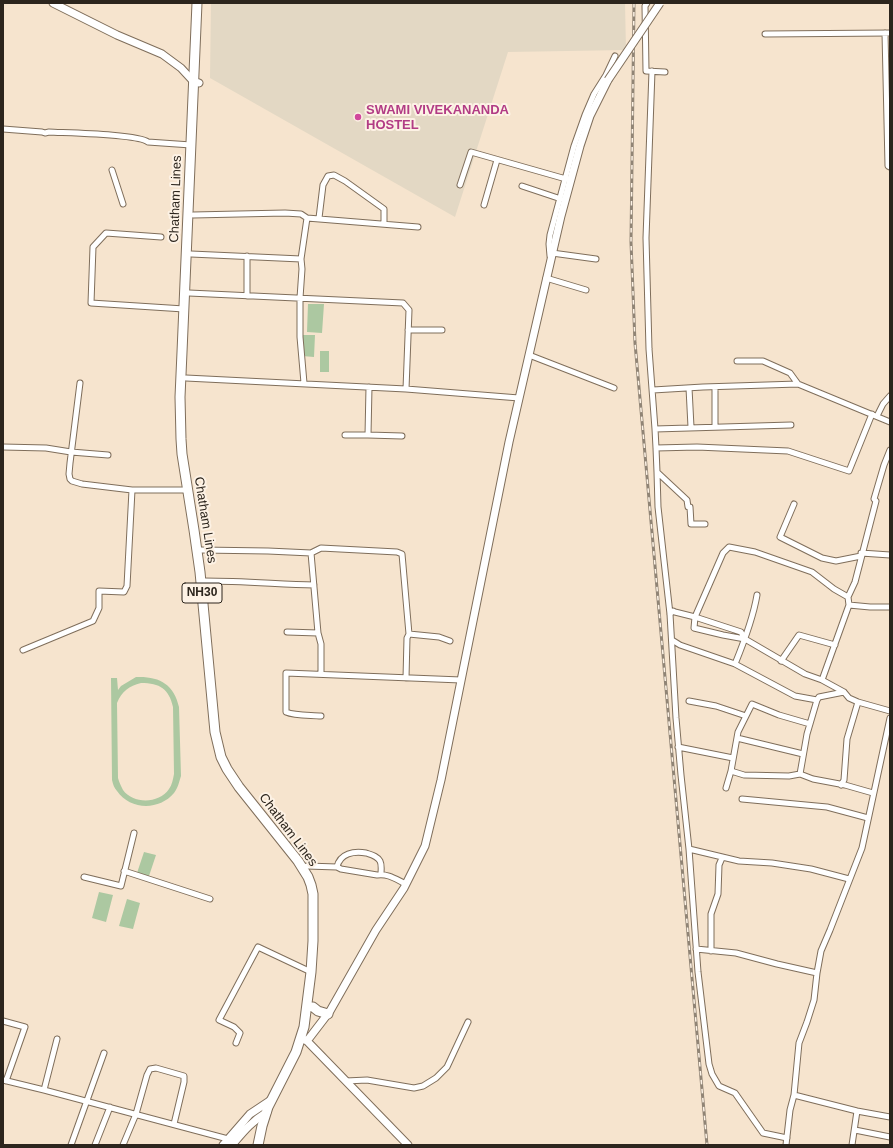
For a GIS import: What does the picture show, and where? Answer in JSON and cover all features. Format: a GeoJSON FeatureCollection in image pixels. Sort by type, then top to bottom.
{"type":"FeatureCollection","features":[{"type":"Feature","properties":{"kind":"highway","name":"Chatham Lines"},"geometry":{"type":"LineString","coordinates":[[197,3],[193,215],[186,409],[189,466],[215,732],[218,749],[227,769],[239,787],[304,870],[311,885],[314,907],[311,972],[304,1039],[271,1100],[266,1112],[258,1145]]}},
{"type":"Feature","properties":{"kind":"highway","name":"Chatham Lines"},"geometry":{"type":"LineString","coordinates":[[201,3],[191,145],[180,397],[181,439],[187,490],[201,550],[221,737],[225,754],[241,780],[307,866],[314,879],[318,895],[318,948],[311,1021],[304,1039],[299,1059],[274,1106],[263,1145]]}},
{"type":"Feature","properties":{"kind":"highway"},"geometry":{"type":"LineString","coordinates":[[313,1007],[318,1011],[328,1014]]}},
{"type":"Feature","properties":{"kind":"street"},"geometry":{"type":"LineString","coordinates":[[53,3],[117,35],[162,54],[181,68],[196,82]]}},
{"type":"Feature","properties":{"kind":"street"},"geometry":{"type":"LineString","coordinates":[[647,3],[645,6],[646,71],[665,72]]}},
{"type":"Feature","properties":{"kind":"street"},"geometry":{"type":"LineString","coordinates":[[408,1145],[304,1039],[328,1014],[376,930],[406,884],[425,846],[441,780],[507,449],[546,278],[580,146],[590,116],[608,80],[660,3]]}},
{"type":"Feature","properties":{"kind":"street"},"geometry":{"type":"LineString","coordinates":[[764,34],[887,33],[888,166],[890,167]]}},
{"type":"Feature","properties":{"kind":"street"},"geometry":{"type":"LineString","coordinates":[[552,256],[549,244],[550,235],[561,199],[574,146],[594,94],[606,75],[615,56]]}},
{"type":"Feature","properties":{"kind":"street"},"geometry":{"type":"LineString","coordinates":[[652,71],[646,238],[649,349],[656,429],[658,507],[670,614],[678,747],[689,849],[698,972],[709,1064],[712,1074],[719,1086],[735,1093],[762,1133],[787,1138]]}},
{"type":"Feature","properties":{"kind":"street"},"geometry":{"type":"LineString","coordinates":[[3,129],[46,133],[123,136],[145,140],[148,142],[191,145]]}},
{"type":"Feature","properties":{"kind":"street"},"geometry":{"type":"LineString","coordinates":[[460,185],[471,152],[566,179]]}},
{"type":"Feature","properties":{"kind":"street"},"geometry":{"type":"LineString","coordinates":[[484,205],[497,160]]}},
{"type":"Feature","properties":{"kind":"street"},"geometry":{"type":"LineString","coordinates":[[112,170],[123,204]]}},
{"type":"Feature","properties":{"kind":"street"},"geometry":{"type":"LineString","coordinates":[[319,218],[322,185],[328,176],[334,175],[350,184],[384,209],[384,224]]}},
{"type":"Feature","properties":{"kind":"street"},"geometry":{"type":"LineString","coordinates":[[522,186],[561,199]]}},
{"type":"Feature","properties":{"kind":"street"},"geometry":{"type":"LineString","coordinates":[[193,215],[285,213],[301,214],[307,218],[418,227]]}},
{"type":"Feature","properties":{"kind":"street"},"geometry":{"type":"LineString","coordinates":[[304,383],[300,337],[300,298],[302,269],[301,259],[307,218]]}},
{"type":"Feature","properties":{"kind":"street"},"geometry":{"type":"LineString","coordinates":[[161,236],[106,233],[93,247],[91,302],[184,309]]}},
{"type":"Feature","properties":{"kind":"street"},"geometry":{"type":"LineString","coordinates":[[191,254],[301,259]]}},
{"type":"Feature","properties":{"kind":"street"},"geometry":{"type":"LineString","coordinates":[[247,256],[247,296]]}},
{"type":"Feature","properties":{"kind":"street"},"geometry":{"type":"LineString","coordinates":[[552,256],[596,259]]}},
{"type":"Feature","properties":{"kind":"street"},"geometry":{"type":"LineString","coordinates":[[546,278],[586,290]]}},
{"type":"Feature","properties":{"kind":"street"},"geometry":{"type":"LineString","coordinates":[[189,293],[403,303],[409,310],[406,389]]}},
{"type":"Feature","properties":{"kind":"street"},"geometry":{"type":"LineString","coordinates":[[408,330],[442,330]]}},
{"type":"Feature","properties":{"kind":"street"},"geometry":{"type":"LineString","coordinates":[[529,355],[614,388]]}},
{"type":"Feature","properties":{"kind":"street"},"geometry":{"type":"LineString","coordinates":[[737,361],[763,361],[790,373],[798,384]]}},
{"type":"Feature","properties":{"kind":"street"},"geometry":{"type":"LineString","coordinates":[[186,378],[406,389],[519,398]]}},
{"type":"Feature","properties":{"kind":"street"},"geometry":{"type":"LineString","coordinates":[[80,383],[69,474],[72,481],[82,484],[132,490],[187,490]]}},
{"type":"Feature","properties":{"kind":"street"},"geometry":{"type":"LineString","coordinates":[[652,390],[798,384],[890,422]]}},
{"type":"Feature","properties":{"kind":"street"},"geometry":{"type":"LineString","coordinates":[[368,434],[369,387]]}},
{"type":"Feature","properties":{"kind":"street"},"geometry":{"type":"LineString","coordinates":[[715,387],[715,427]]}},
{"type":"Feature","properties":{"kind":"street"},"geometry":{"type":"LineString","coordinates":[[689,388],[691,427]]}},
{"type":"Feature","properties":{"kind":"street"},"geometry":{"type":"LineString","coordinates":[[656,448],[697,447],[788,451],[849,470],[875,415],[890,396]]}},
{"type":"Feature","properties":{"kind":"street"},"geometry":{"type":"LineString","coordinates":[[656,429],[791,425]]}},
{"type":"Feature","properties":{"kind":"street"},"geometry":{"type":"LineString","coordinates":[[345,435],[368,434],[402,436]]}},
{"type":"Feature","properties":{"kind":"street"},"geometry":{"type":"LineString","coordinates":[[3,447],[46,448],[108,455]]}},
{"type":"Feature","properties":{"kind":"street"},"geometry":{"type":"LineString","coordinates":[[822,680],[849,604],[848,597],[855,582],[876,501],[874,499],[890,450]]}},
{"type":"Feature","properties":{"kind":"street"},"geometry":{"type":"LineString","coordinates":[[657,472],[687,500],[688,507],[690,507],[691,524],[705,524]]}},
{"type":"Feature","properties":{"kind":"street"},"geometry":{"type":"LineString","coordinates":[[23,650],[93,621],[99,608],[99,591],[124,592],[127,586],[132,490]]}},
{"type":"Feature","properties":{"kind":"street"},"geometry":{"type":"LineString","coordinates":[[794,504],[780,537],[822,558],[836,561],[861,555],[890,555]]}},
{"type":"Feature","properties":{"kind":"street"},"geometry":{"type":"LineString","coordinates":[[745,638],[723,635],[694,628],[695,617],[723,553],[729,547],[755,552],[812,572],[834,589],[848,597]]}},
{"type":"Feature","properties":{"kind":"street"},"geometry":{"type":"LineString","coordinates":[[201,550],[311,553],[321,548],[397,552],[402,554],[409,634],[407,638],[406,678]]}},
{"type":"Feature","properties":{"kind":"street"},"geometry":{"type":"LineString","coordinates":[[311,553],[320,644],[320,674]]}},
{"type":"Feature","properties":{"kind":"street"},"geometry":{"type":"LineString","coordinates":[[205,581],[314,585]]}},
{"type":"Feature","properties":{"kind":"street"},"geometry":{"type":"LineString","coordinates":[[735,664],[745,638],[757,595]]}},
{"type":"Feature","properties":{"kind":"street"},"geometry":{"type":"LineString","coordinates":[[849,604],[870,607],[890,607]]}},
{"type":"Feature","properties":{"kind":"street"},"geometry":{"type":"LineString","coordinates":[[670,614],[673,611],[741,632],[745,638],[781,661],[805,674],[822,680],[844,692],[849,698],[858,702],[890,710]]}},
{"type":"Feature","properties":{"kind":"street"},"geometry":{"type":"LineString","coordinates":[[287,632],[318,633]]}},
{"type":"Feature","properties":{"kind":"street"},"geometry":{"type":"LineString","coordinates":[[409,634],[438,636],[450,641]]}},
{"type":"Feature","properties":{"kind":"street"},"geometry":{"type":"LineString","coordinates":[[781,661],[799,635],[835,645]]}},
{"type":"Feature","properties":{"kind":"street"},"geometry":{"type":"LineString","coordinates":[[672,640],[680,645],[735,664],[795,696],[817,700]]}},
{"type":"Feature","properties":{"kind":"street"},"geometry":{"type":"LineString","coordinates":[[321,716],[286,712],[286,673],[461,680]]}},
{"type":"Feature","properties":{"kind":"street"},"geometry":{"type":"LineString","coordinates":[[800,774],[807,734],[817,700],[819,697],[844,692]]}},
{"type":"Feature","properties":{"kind":"street"},"geometry":{"type":"LineString","coordinates":[[689,701],[716,706],[746,716]]}},
{"type":"Feature","properties":{"kind":"street"},"geometry":{"type":"LineString","coordinates":[[841,784],[844,780],[848,739],[858,702]]}},
{"type":"Feature","properties":{"kind":"street"},"geometry":{"type":"LineString","coordinates":[[726,788],[738,732],[752,704],[779,715],[810,724]]}},
{"type":"Feature","properties":{"kind":"street"},"geometry":{"type":"LineString","coordinates":[[786,1145],[790,1110],[794,1095],[799,1043],[814,1000],[821,951],[862,848],[890,718]]}},
{"type":"Feature","properties":{"kind":"street"},"geometry":{"type":"LineString","coordinates":[[737,738],[803,754]]}},
{"type":"Feature","properties":{"kind":"street"},"geometry":{"type":"LineString","coordinates":[[678,747],[733,758]]}},
{"type":"Feature","properties":{"kind":"street"},"geometry":{"type":"LineString","coordinates":[[730,771],[744,775],[789,776],[800,774],[813,779],[841,784],[874,793]]}},
{"type":"Feature","properties":{"kind":"street"},"geometry":{"type":"LineString","coordinates":[[742,799],[827,807],[868,818]]}},
{"type":"Feature","properties":{"kind":"street"},"geometry":{"type":"LineString","coordinates":[[84,877],[121,886],[134,833]]}},
{"type":"Feature","properties":{"kind":"street"},"geometry":{"type":"LineString","coordinates":[[689,849],[739,861],[811,869],[849,879]]}},
{"type":"Feature","properties":{"kind":"street"},"geometry":{"type":"LineString","coordinates":[[337,866],[338,861],[348,854],[353,852],[362,853],[376,856],[381,863],[381,874]]}},
{"type":"Feature","properties":{"kind":"street"},"geometry":{"type":"LineString","coordinates":[[711,951],[711,914],[718,894],[719,866],[722,858]]}},
{"type":"Feature","properties":{"kind":"street"},"geometry":{"type":"LineString","coordinates":[[307,866],[337,866],[377,875],[381,874],[392,877],[406,884]]}},
{"type":"Feature","properties":{"kind":"street"},"geometry":{"type":"LineString","coordinates":[[124,871],[210,899]]}},
{"type":"Feature","properties":{"kind":"street"},"geometry":{"type":"LineString","coordinates":[[236,1043],[240,1033],[234,1027],[219,1020],[258,947],[311,972]]}},
{"type":"Feature","properties":{"kind":"street"},"geometry":{"type":"LineString","coordinates":[[696,949],[736,953],[817,973]]}},
{"type":"Feature","properties":{"kind":"street"},"geometry":{"type":"LineString","coordinates":[[3,1021],[25,1027],[5,1080],[174,1124],[230,1142]]}},
{"type":"Feature","properties":{"kind":"street"},"geometry":{"type":"LineString","coordinates":[[346,1081],[367,1080],[414,1088],[423,1086],[436,1078],[447,1067],[468,1022]]}},
{"type":"Feature","properties":{"kind":"street"},"geometry":{"type":"LineString","coordinates":[[44,1090],[57,1039]]}},
{"type":"Feature","properties":{"kind":"street"},"geometry":{"type":"LineString","coordinates":[[71,1145],[104,1053]]}},
{"type":"Feature","properties":{"kind":"street"},"geometry":{"type":"LineString","coordinates":[[123,1145],[136,1114],[150,1069],[156,1068],[184,1076],[184,1082],[174,1124]]}},
{"type":"Feature","properties":{"kind":"street"},"geometry":{"type":"LineString","coordinates":[[794,1095],[857,1111],[890,1117]]}},
{"type":"Feature","properties":{"kind":"street"},"geometry":{"type":"LineString","coordinates":[[230,1142],[250,1114],[271,1100]]}},
{"type":"Feature","properties":{"kind":"street"},"geometry":{"type":"LineString","coordinates":[[95,1145],[110,1107]]}},
{"type":"Feature","properties":{"kind":"street"},"geometry":{"type":"LineString","coordinates":[[857,1111],[852,1144],[858,1145]]}},
{"type":"Feature","properties":{"kind":"street"},"geometry":{"type":"LineString","coordinates":[[223,1145],[230,1142],[255,1119],[266,1112]]}},
{"type":"Feature","properties":{"kind":"street"},"geometry":{"type":"LineString","coordinates":[[855,1130],[890,1137]]}},
{"type":"Feature","properties":{"kind":"shaded area"},"geometry":{"type":"Polygon","coordinates":[[[211,3],[625,3],[626,50],[508,52],[455,217],[210,78],[211,3]]]}},
{"type":"Feature","properties":{"kind":"green space"},"geometry":{"type":"Polygon","coordinates":[[[308,304],[324,304],[322,333],[307,332],[308,304]]]}},
{"type":"Feature","properties":{"kind":"green space"},"geometry":{"type":"Polygon","coordinates":[[[303,335],[315,335],[314,357],[302,356],[303,335]]]}},
{"type":"Feature","properties":{"kind":"green space"},"geometry":{"type":"Polygon","coordinates":[[[320,351],[329,351],[329,372],[320,372],[320,351]]]}},
{"type":"Feature","properties":{"kind":"green space"},"geometry":{"type":"Polygon","coordinates":[[[136,677],[152,678],[169,687],[177,699],[179,707],[181,776],[174,793],[161,803],[145,806],[129,802],[116,790],[113,784],[111,678],[117,678],[118,690],[121,686],[136,677]],[[141,683],[129,687],[121,695],[117,703],[118,780],[127,795],[139,800],[153,800],[165,794],[171,786],[174,774],[173,707],[169,696],[163,688],[148,683],[141,683]]]}},
{"type":"Feature","properties":{"kind":"green space"},"geometry":{"type":"Polygon","coordinates":[[[144,852],[156,855],[149,876],[137,873],[144,852]]]}},
{"type":"Feature","properties":{"kind":"green space"},"geometry":{"type":"Polygon","coordinates":[[[99,892],[113,895],[106,922],[92,918],[99,892]]]}},
{"type":"Feature","properties":{"kind":"green space"},"geometry":{"type":"Polygon","coordinates":[[[127,899],[140,903],[133,929],[119,926],[127,899]]]}},
{"type":"Feature","properties":{"kind":"railway"},"geometry":{"type":"LineString","coordinates":[[634,3],[631,242],[635,343],[707,1145]]}},
{"type":"Feature","properties":{"kind":"place","name":"SWAMI VIVEKANANDA HOSTEL"},"geometry":{"type":"Point","coordinates":[358,117]}}]}
